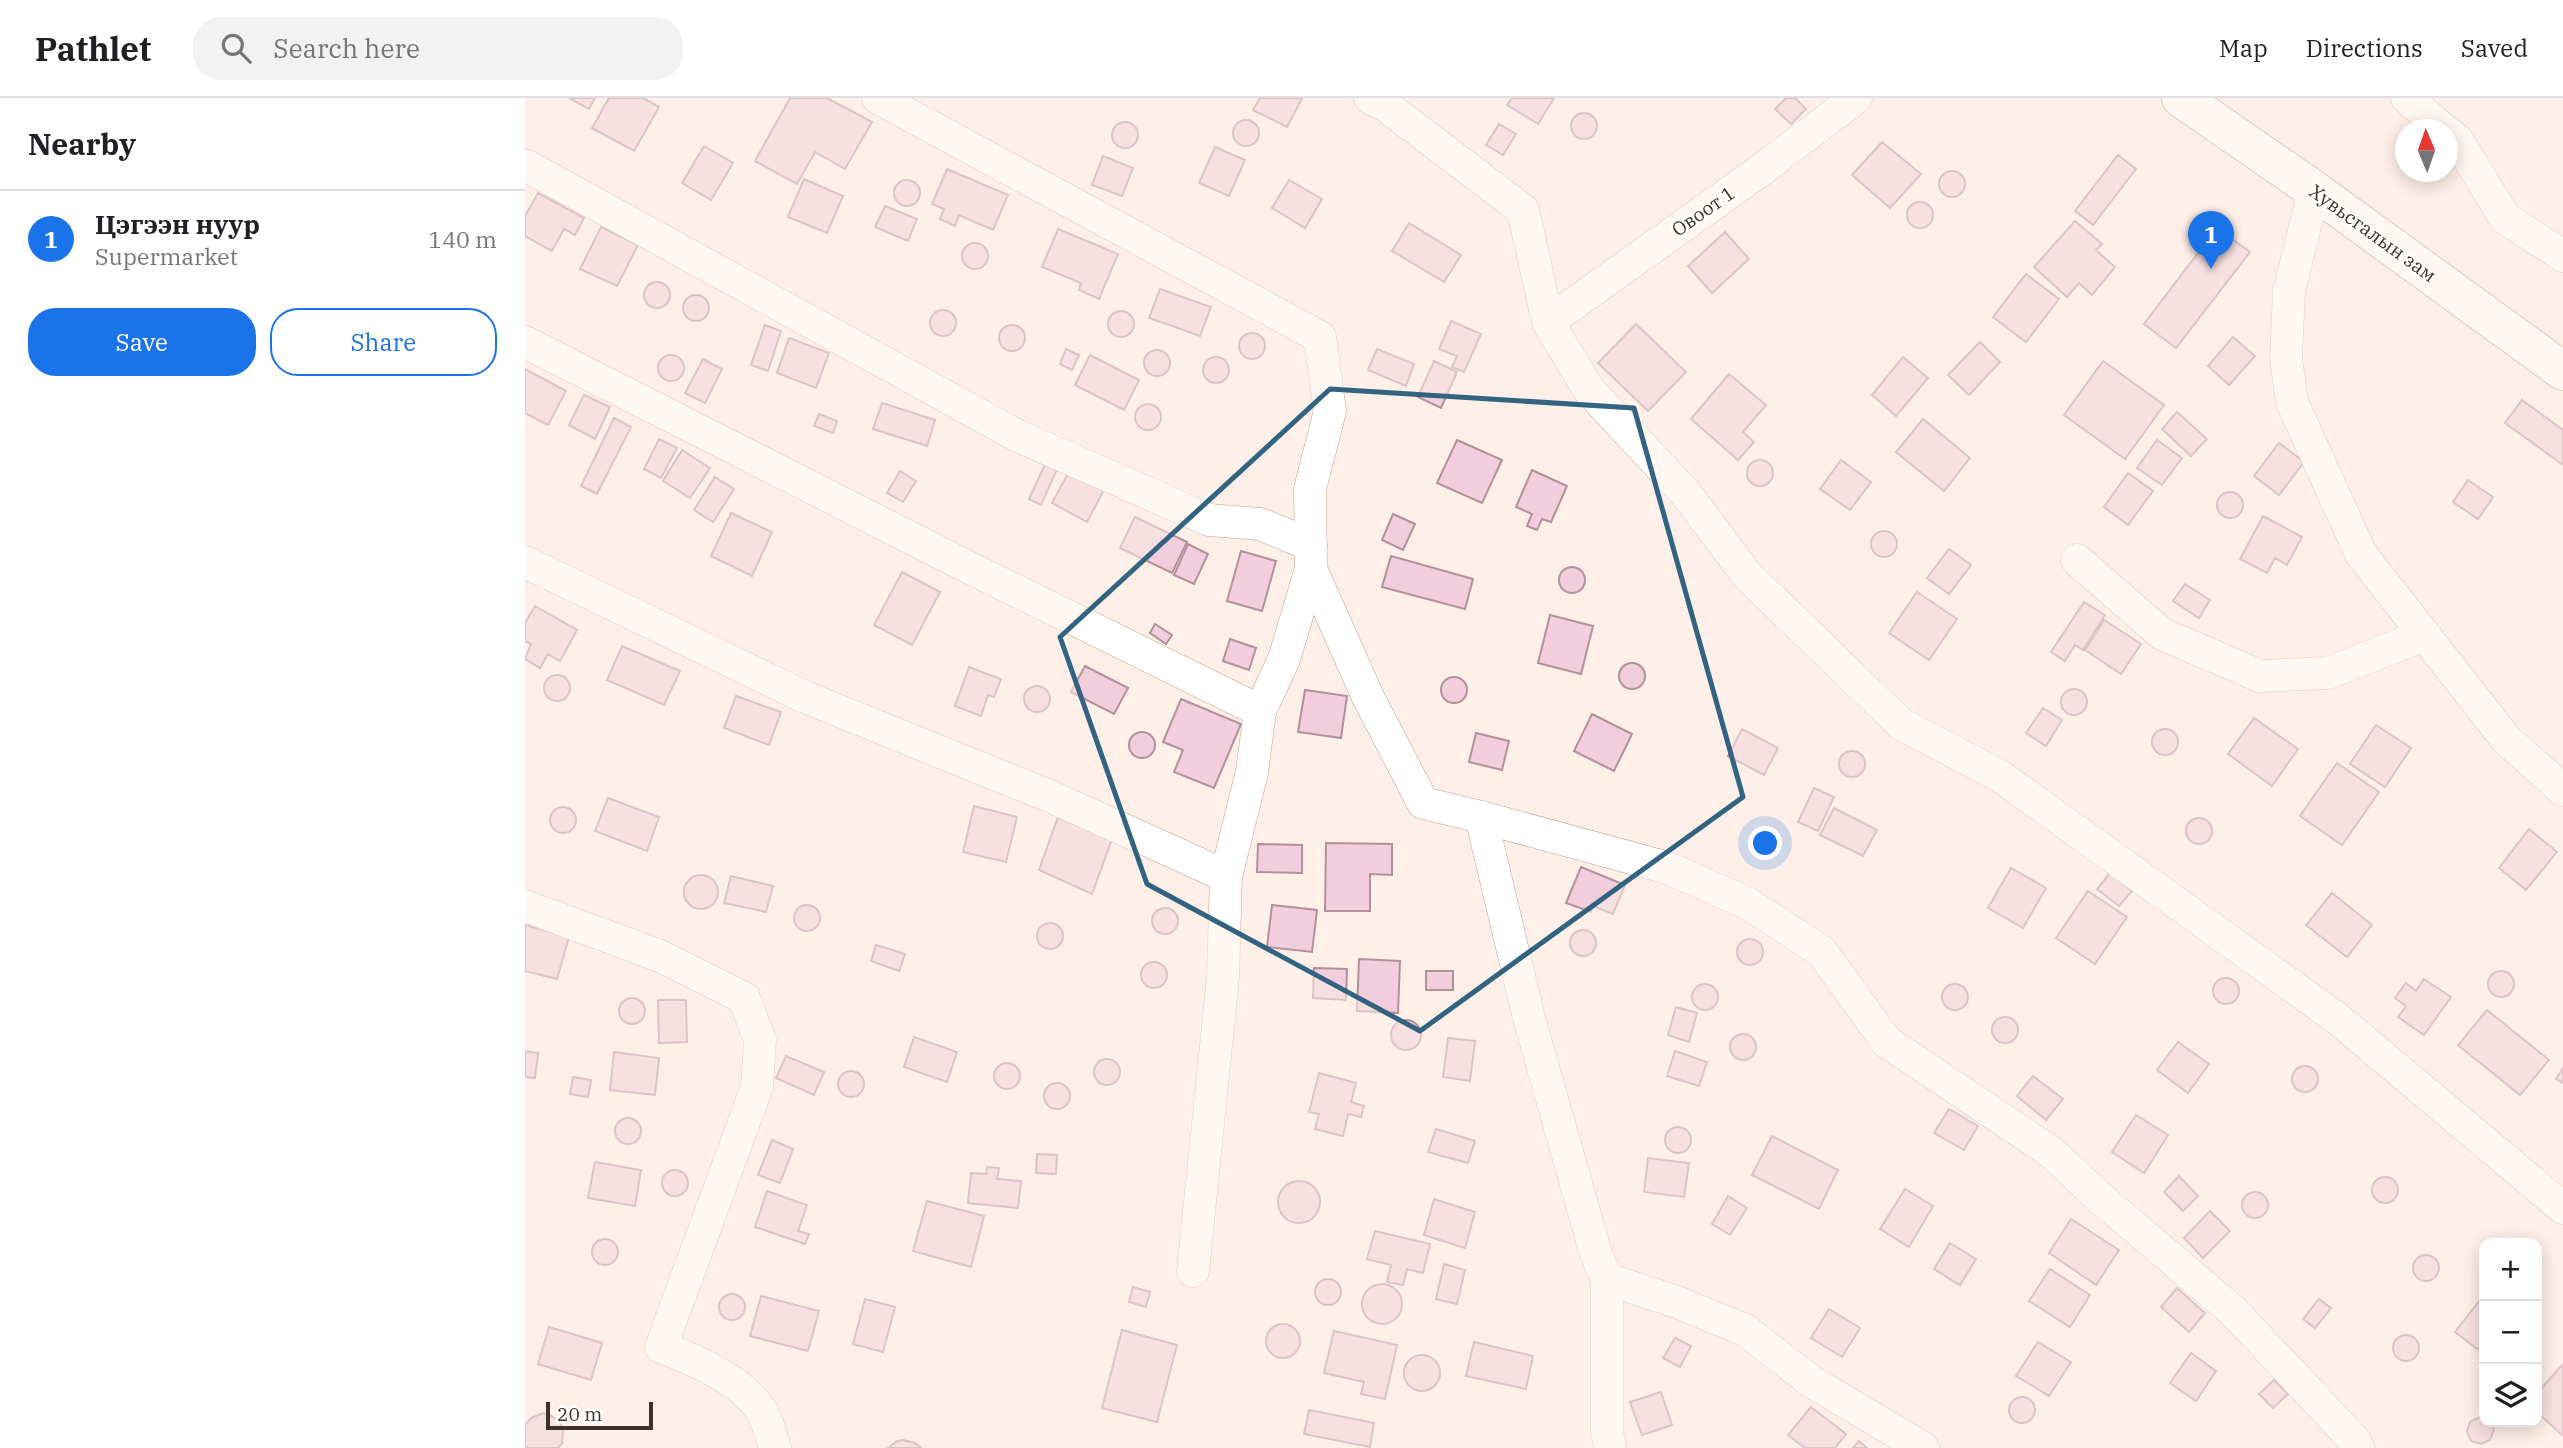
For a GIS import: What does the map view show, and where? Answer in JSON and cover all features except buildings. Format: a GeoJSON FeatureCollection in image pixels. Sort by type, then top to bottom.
{"type":"FeatureCollection","features":[{"type":"Feature","properties":{"kind":"main road","name":"Хувьсгалын зам"},"geometry":{"type":"LineString","coordinates":[[2181,98],[2314,190],[2563,371]]}},
{"type":"Feature","properties":{"kind":"street"},"geometry":{"type":"LineString","coordinates":[[878,98],[1320,337],[1330,411],[1310,489],[1311,557],[1284,659],[1260,710],[1252,772],[1226,876],[1223,977],[1193,1271]]}},
{"type":"Feature","properties":{"kind":"street"},"geometry":{"type":"LineString","coordinates":[[1370,98],[1385,106],[1523,210],[1548,322],[1589,390],[1687,495],[1747,575],[1901,724],[2000,776],[2339,1019],[2563,1208]]}},
{"type":"Feature","properties":{"kind":"street","name":"Овоот 1"},"geometry":{"type":"LineString","coordinates":[[1548,322],[1757,173],[1856,98]]}},
{"type":"Feature","properties":{"kind":"street"},"geometry":{"type":"LineString","coordinates":[[2407,98],[2432,119]]}},
{"type":"Feature","properties":{"kind":"street"},"geometry":{"type":"LineString","coordinates":[[2458,141],[2505,218],[2563,256]]}},
{"type":"Feature","properties":{"kind":"street"},"geometry":{"type":"LineString","coordinates":[[525,165],[1018,436],[1209,520],[1260,524],[1311,557],[1369,697],[1423,803],[1668,868],[1747,904],[1821,951],[1887,1042],[2051,1152],[2099,1197],[2233,1311],[2355,1441],[2358,1448]]}},
{"type":"Feature","properties":{"kind":"street"},"geometry":{"type":"LineString","coordinates":[[2314,190],[2289,291],[2285,358],[2292,402],[2361,554],[2505,739],[2563,790]]}},
{"type":"Feature","properties":{"kind":"street"},"geometry":{"type":"LineString","coordinates":[[525,342],[972,569],[1260,710]]}},
{"type":"Feature","properties":{"kind":"street"},"geometry":{"type":"LineString","coordinates":[[2077,560],[2162,634],[2260,676],[2327,673],[2424,635]]}},
{"type":"Feature","properties":{"kind":"street"},"geometry":{"type":"LineString","coordinates":[[525,562],[805,697],[1054,798],[1226,876]]}},
{"type":"Feature","properties":{"kind":"street"},"geometry":{"type":"LineString","coordinates":[[1481,817],[1529,1018],[1597,1254],[1607,1279],[1607,1431],[1610,1448]]}},
{"type":"Feature","properties":{"kind":"street"},"geometry":{"type":"LineString","coordinates":[[525,906],[660,956],[744,998],[760,1040],[757,1087],[661,1347],[691,1359],[738,1386],[760,1408],[775,1448]]}},
{"type":"Feature","properties":{"kind":"street"},"geometry":{"type":"LineString","coordinates":[[1607,1279],[1677,1302],[1745,1330],[1812,1382],[1923,1448]]}},
{"type":"Feature","properties":{"kind":"highlighted area"},"geometry":{"type":"Polygon","coordinates":[[[1330,389],[1634,408],[1743,797],[1420,1031],[1147,884],[1060,637],[1330,389]]]}},
{"type":"Feature","properties":{"kind":"place","name":"Цэгээн нуур"},"geometry":{"type":"Point","coordinates":[2211,269]}}]}
